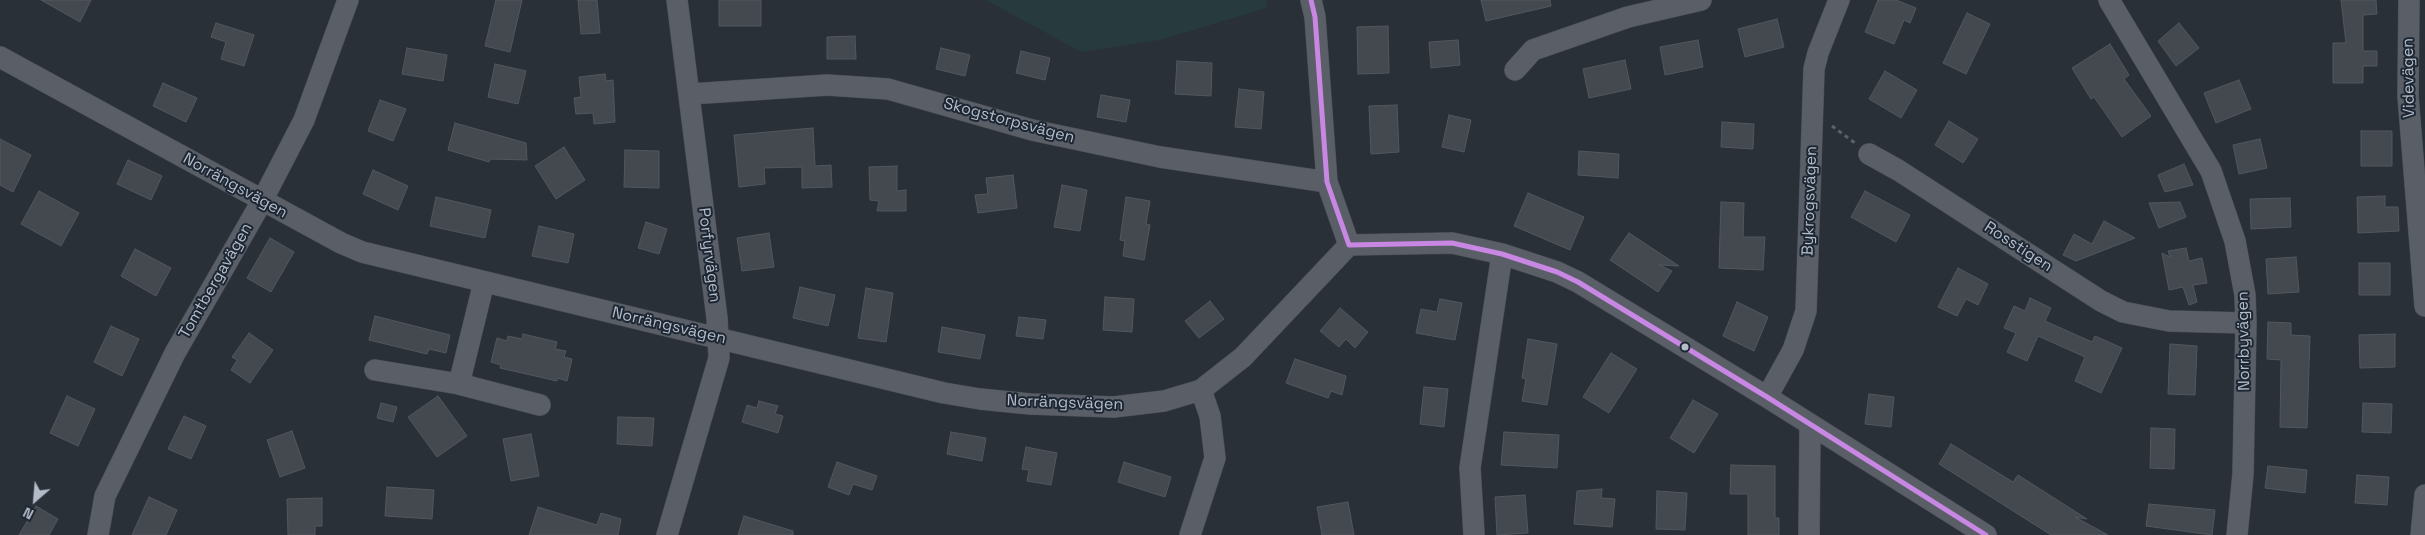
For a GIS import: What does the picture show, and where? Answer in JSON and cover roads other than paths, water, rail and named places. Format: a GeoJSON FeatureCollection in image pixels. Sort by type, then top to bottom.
{"type":"FeatureCollection","features":[{"type":"Feature","properties":{"kind":"street","name":"Tomtbergavägen"},"geometry":{"type":"LineString","coordinates":[[98,535],[105,496],[157,389],[175,353],[262,201],[304,120],[348,0]]}},
{"type":"Feature","properties":{"kind":"street","name":"Porfyrvägen"},"geometry":{"type":"LineString","coordinates":[[667,535],[719,358],[719,339],[677,0]]}},
{"type":"Feature","properties":{"kind":"street"},"geometry":{"type":"LineString","coordinates":[[1311,0],[1315,18],[1327,182],[1349,245],[1452,243],[1540,265],[1578,282],[1767,397],[1810,427],[1986,535]]}},
{"type":"Feature","properties":{"kind":"street"},"geometry":{"type":"LineString","coordinates":[[1515,70],[1533,50],[1628,16],[1701,0]]}},
{"type":"Feature","properties":{"kind":"street","name":"Norrbyvägen"},"geometry":{"type":"LineString","coordinates":[[2109,0],[2211,171],[2234,241],[2245,295],[2246,323],[2243,474],[2237,535]]}},
{"type":"Feature","properties":{"kind":"street","name":"Videvägen"},"geometry":{"type":"LineString","coordinates":[[2409,0],[2408,96],[2425,306]]}},
{"type":"Feature","properties":{"kind":"street","name":"Bykrogsvägen"},"geometry":{"type":"LineString","coordinates":[[1767,397],[1793,350],[1806,312],[1814,69],[1836,1]]}},
{"type":"Feature","properties":{"kind":"street","name":"Norrängsvägen"},"geometry":{"type":"LineString","coordinates":[[2,64],[341,243],[362,252],[944,393],[1030,404],[1067,406],[1140,405],[1164,401],[1201,390],[1243,357],[1349,245]]}},
{"type":"Feature","properties":{"kind":"street","name":"Skogstorpsvägen"},"geometry":{"type":"LineString","coordinates":[[690,94],[826,85],[888,89],[1032,130],[1150,155],[1327,182]]}},
{"type":"Feature","properties":{"kind":"street","name":"Rosstigen"},"geometry":{"type":"LineString","coordinates":[[1869,154],[1898,170],[2101,300],[2123,312],[2169,321],[2246,323]]}},
{"type":"Feature","properties":{"kind":"street"},"geometry":{"type":"LineString","coordinates":[[1474,535],[1470,468],[1502,254]]}},
{"type":"Feature","properties":{"kind":"street"},"geometry":{"type":"LineString","coordinates":[[459,384],[484,282]]}},
{"type":"Feature","properties":{"kind":"street"},"geometry":{"type":"LineString","coordinates":[[375,370],[459,384],[540,405]]}},
{"type":"Feature","properties":{"kind":"street"},"geometry":{"type":"LineString","coordinates":[[1190,535],[1215,458],[1210,416],[1201,390]]}},
{"type":"Feature","properties":{"kind":"street"},"geometry":{"type":"LineString","coordinates":[[1810,427],[1810,535]]}},
{"type":"Feature","properties":{"kind":"street"},"geometry":{"type":"LineString","coordinates":[[2421,535],[2425,495]]}}]}
